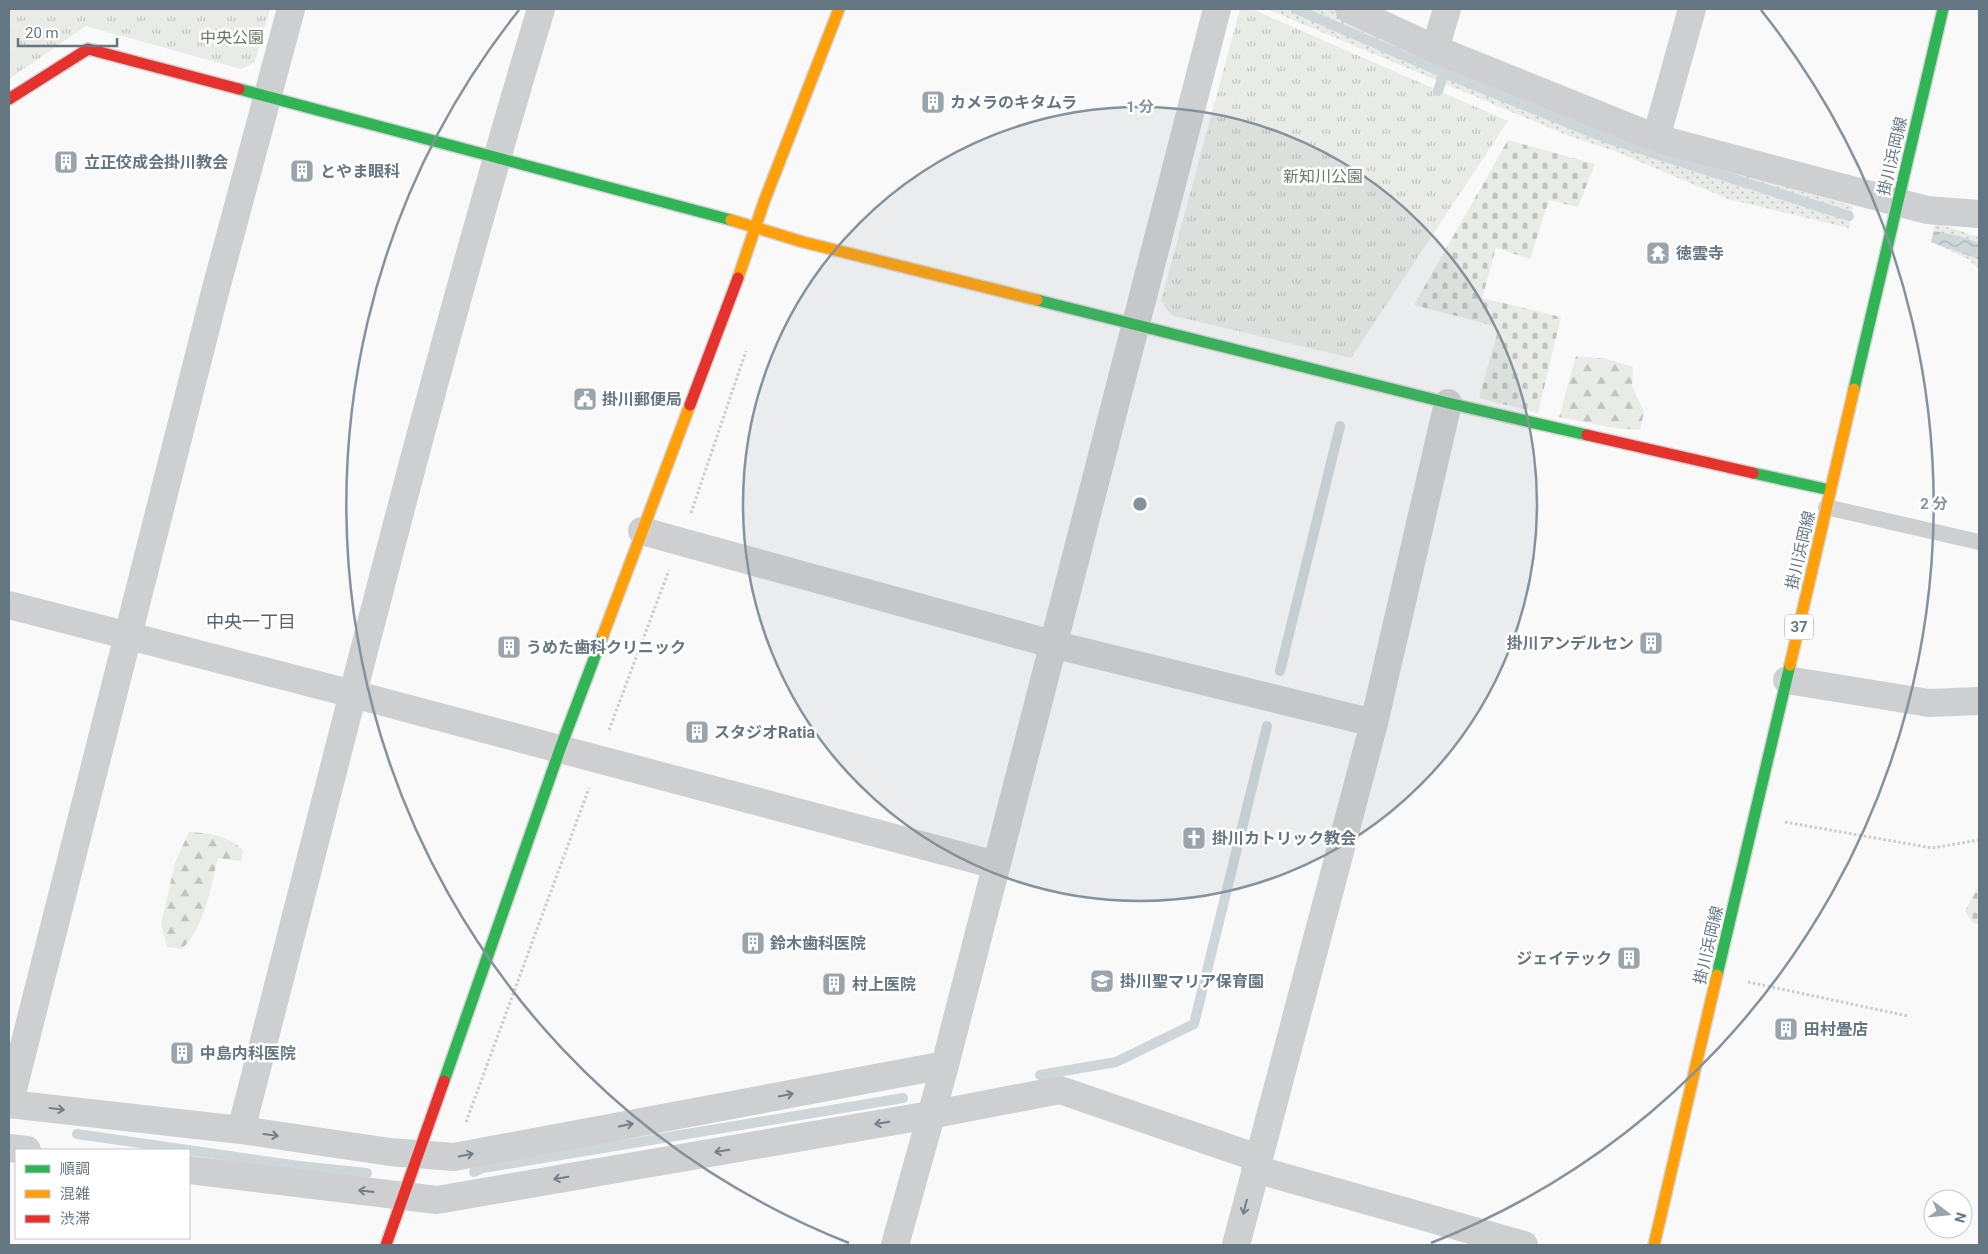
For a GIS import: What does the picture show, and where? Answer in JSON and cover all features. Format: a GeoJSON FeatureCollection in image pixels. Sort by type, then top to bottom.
{"type":"FeatureCollection","features":[{"type":"Feature","properties":{"kind":"street"},"geometry":{"type":"LineString","coordinates":[[291,9],[266,96],[9,1104],[241,1130],[390,1152],[454,1157],[945,1065]]}},
{"type":"Feature","properties":{"kind":"street"},"geometry":{"type":"LineString","coordinates":[[241,1130],[496,157],[540,9]]}},
{"type":"Feature","properties":{"kind":"street"},"geometry":{"type":"LineString","coordinates":[[386,1245],[560,749],[757,227],[765,199],[839,9]]}},
{"type":"Feature","properties":{"kind":"street"},"geometry":{"type":"LineString","coordinates":[[895,1245],[945,1065],[1217,9]]}},
{"type":"Feature","properties":{"kind":"street"},"geometry":{"type":"LineString","coordinates":[[1349,9],[1435,49],[1656,138],[1927,210],[1979,214]]}},
{"type":"Feature","properties":{"kind":"street"},"geometry":{"type":"LineString","coordinates":[[1435,49],[1447,9]]}},
{"type":"Feature","properties":{"kind":"street"},"geometry":{"type":"LineString","coordinates":[[1656,138],[1692,9]]}},
{"type":"Feature","properties":{"kind":"street","name":"掛川浜岡線"},"geometry":{"type":"LineString","coordinates":[[1654,1245],[1943,9]]}},
{"type":"Feature","properties":{"kind":"street"},"geometry":{"type":"LineString","coordinates":[[9,99],[88,49],[757,227],[803,242],[1136,323],[1448,403],[1830,490]]}},
{"type":"Feature","properties":{"kind":"street"},"geometry":{"type":"LineString","coordinates":[[1236,1245],[1256,1163],[1374,723],[1448,403]]}},
{"type":"Feature","properties":{"kind":"street"},"geometry":{"type":"LineString","coordinates":[[642,531],[1052,644],[1374,723]]}},
{"type":"Feature","properties":{"kind":"street"},"geometry":{"type":"LineString","coordinates":[[9,605],[354,694],[996,865]]}},
{"type":"Feature","properties":{"kind":"street"},"geometry":{"type":"LineString","coordinates":[[1787,680],[1929,703],[1979,701]]}},
{"type":"Feature","properties":{"kind":"street"},"geometry":{"type":"LineString","coordinates":[[190,1170],[437,1200],[930,1115],[1060,1090],[1256,1163],[1524,1245]]}},
{"type":"Feature","properties":{"kind":"lane"},"geometry":{"type":"LineString","coordinates":[[1826,506],[1979,542]]}},
{"type":"Feature","properties":{"kind":"path"},"geometry":{"type":"LineString","coordinates":[[462,1131],[680,542],[747,348]]}},
{"type":"Feature","properties":{"kind":"path"},"geometry":{"type":"LineString","coordinates":[[1786,822],[1932,848],[1979,840]]}},
{"type":"Feature","properties":{"kind":"path"},"geometry":{"type":"LineString","coordinates":[[1748,982],[1908,1016]]}},
{"type":"Feature","properties":{"kind":"green space","name":"中央公園"},"geometry":{"type":"Polygon","coordinates":[[[9,9],[270,9],[255,62],[241,69],[86,26],[9,79],[9,9]]]}},
{"type":"Feature","properties":{"kind":"green space","name":"新知川公園"},"geometry":{"type":"Polygon","coordinates":[[[1240,9],[1252,9],[1508,121],[1351,358],[1171,315],[1161,301],[1240,9]]]}},
{"type":"Feature","properties":{"kind":"green space"},"geometry":{"type":"Polygon","coordinates":[[[1267,9],[1333,9],[1486,80],[1647,146],[1853,206],[1849,228],[1728,199],[1612,150],[1569,136],[1267,9]]]}},
{"type":"Feature","properties":{"kind":"green space"},"geometry":{"type":"Polygon","coordinates":[[[1508,140],[1595,164],[1578,207],[1549,200],[1530,259],[1496,248],[1482,298],[1561,317],[1538,413],[1479,398],[1499,327],[1414,305],[1508,140]]]}},
{"type":"Feature","properties":{"kind":"green space"},"geometry":{"type":"Polygon","coordinates":[[[1935,223],[1979,237],[1979,269],[1968,259],[1931,242],[1935,223]]]}},
{"type":"Feature","properties":{"kind":"green space"},"geometry":{"type":"Polygon","coordinates":[[[1576,356],[1607,359],[1633,367],[1632,386],[1644,412],[1640,430],[1614,428],[1559,417],[1576,356]]]}},
{"type":"Feature","properties":{"kind":"green space"},"geometry":{"type":"Polygon","coordinates":[[[189,832],[211,834],[225,838],[243,850],[241,861],[218,858],[206,906],[190,940],[182,949],[167,947],[161,924],[175,863],[189,832]]]}},
{"type":"Feature","properties":{"kind":"green space"},"geometry":{"type":"Polygon","coordinates":[[[1979,886],[1979,924],[1973,923],[1965,911],[1979,886]]]}},
{"type":"Feature","properties":{"kind":"water"},"geometry":{"type":"Polygon","coordinates":[[[1934,231],[1959,236],[1979,243],[1979,259],[1931,242],[1934,231]]]}},
{"type":"Feature","properties":{"kind":"waterway"},"geometry":{"type":"LineString","coordinates":[[1296,9],[1444,73],[1606,138],[1849,216]]}},
{"type":"Feature","properties":{"kind":"waterway"},"geometry":{"type":"LineString","coordinates":[[1438,91],[1444,73]]}},
{"type":"Feature","properties":{"kind":"waterway"},"geometry":{"type":"LineString","coordinates":[[1280,671],[1340,426]]}},
{"type":"Feature","properties":{"kind":"waterway"},"geometry":{"type":"LineString","coordinates":[[1040,1075],[1116,1062],[1194,1024],[1267,726]]}},
{"type":"Feature","properties":{"kind":"waterway"},"geometry":{"type":"LineString","coordinates":[[474,1172],[483,1168],[903,1098]]}},
{"type":"Feature","properties":{"kind":"waterway"},"geometry":{"type":"LineString","coordinates":[[77,1134],[181,1149]]}},
{"type":"Feature","properties":{"kind":"waterway"},"geometry":{"type":"LineString","coordinates":[[190,1150],[299,1166],[367,1173]]}},
{"type":"Feature","properties":{"kind":"traffic: fast"},"geometry":{"type":"LineString","coordinates":[[1854,389],[1943,9]]}},
{"type":"Feature","properties":{"kind":"traffic: fast"},"geometry":{"type":"LineString","coordinates":[[239,89],[731,220]]}},
{"type":"Feature","properties":{"kind":"traffic: fast"},"geometry":{"type":"LineString","coordinates":[[1037,300],[1448,403],[1587,435]]}},
{"type":"Feature","properties":{"kind":"traffic: fast"},"geometry":{"type":"LineString","coordinates":[[1753,473],[1830,490]]}},
{"type":"Feature","properties":{"kind":"traffic: fast"},"geometry":{"type":"LineString","coordinates":[[444,1081],[560,749],[603,635]]}},
{"type":"Feature","properties":{"kind":"traffic: fast"},"geometry":{"type":"LineString","coordinates":[[1717,975],[1790,665]]}},
{"type":"Feature","properties":{"kind":"traffic: slow"},"geometry":{"type":"LineString","coordinates":[[738,278],[765,199],[839,9]]}},
{"type":"Feature","properties":{"kind":"traffic: slow"},"geometry":{"type":"LineString","coordinates":[[731,220],[803,242],[1037,300]]}},
{"type":"Feature","properties":{"kind":"traffic: slow"},"geometry":{"type":"LineString","coordinates":[[1790,665],[1854,389]]}},
{"type":"Feature","properties":{"kind":"traffic: slow"},"geometry":{"type":"LineString","coordinates":[[603,635],[690,405]]}},
{"type":"Feature","properties":{"kind":"traffic: slow"},"geometry":{"type":"LineString","coordinates":[[1654,1245],[1717,975]]}},
{"type":"Feature","properties":{"kind":"traffic: jam"},"geometry":{"type":"LineString","coordinates":[[9,99],[88,49],[239,89]]}},
{"type":"Feature","properties":{"kind":"traffic: jam"},"geometry":{"type":"LineString","coordinates":[[690,405],[738,278]]}},
{"type":"Feature","properties":{"kind":"traffic: jam"},"geometry":{"type":"LineString","coordinates":[[1587,435],[1753,473]]}},
{"type":"Feature","properties":{"kind":"traffic: jam"},"geometry":{"type":"LineString","coordinates":[[386,1245],[444,1081]]}},
{"type":"Feature","properties":{"kind":"place","name":"カメラのキタムラ"},"geometry":{"type":"Point","coordinates":[933,102]}},
{"type":"Feature","properties":{"kind":"place","name":"立正佼成会掛川教会"},"geometry":{"type":"Point","coordinates":[66,162]}},
{"type":"Feature","properties":{"kind":"place","name":"とやま眼科"},"geometry":{"type":"Point","coordinates":[302,171]}},
{"type":"Feature","properties":{"kind":"place","name":"徳雲寺"},"geometry":{"type":"Point","coordinates":[1658,253]}},
{"type":"Feature","properties":{"kind":"place","name":"掛川郵便局"},"geometry":{"type":"Point","coordinates":[585,399]}},
{"type":"Feature","properties":{"kind":"place","name":"掛川アンデルセン"},"geometry":{"type":"Point","coordinates":[1651,643]}},
{"type":"Feature","properties":{"kind":"place","name":"うめた歯科クリニック"},"geometry":{"type":"Point","coordinates":[509,647]}},
{"type":"Feature","properties":{"kind":"place","name":"スタジオRatia"},"geometry":{"type":"Point","coordinates":[697,732]}},
{"type":"Feature","properties":{"kind":"place","name":"掛川カトリック教会"},"geometry":{"type":"Point","coordinates":[1194,838]}},
{"type":"Feature","properties":{"kind":"place","name":"鈴木歯科医院"},"geometry":{"type":"Point","coordinates":[753,943]}},
{"type":"Feature","properties":{"kind":"place","name":"ジェイテック"},"geometry":{"type":"Point","coordinates":[1629,958]}},
{"type":"Feature","properties":{"kind":"place","name":"掛川聖マリア保育園"},"geometry":{"type":"Point","coordinates":[1102,981]}},
{"type":"Feature","properties":{"kind":"place","name":"村上医院"},"geometry":{"type":"Point","coordinates":[834,984]}},
{"type":"Feature","properties":{"kind":"place","name":"田村畳店"},"geometry":{"type":"Point","coordinates":[1786,1029]}},
{"type":"Feature","properties":{"kind":"place","name":"中島内科医院"},"geometry":{"type":"Point","coordinates":[182,1053]}},
{"type":"Feature","properties":{"kind":"district","name":"中央一丁目"},"geometry":{"type":"Point","coordinates":[251,622]}}]}
